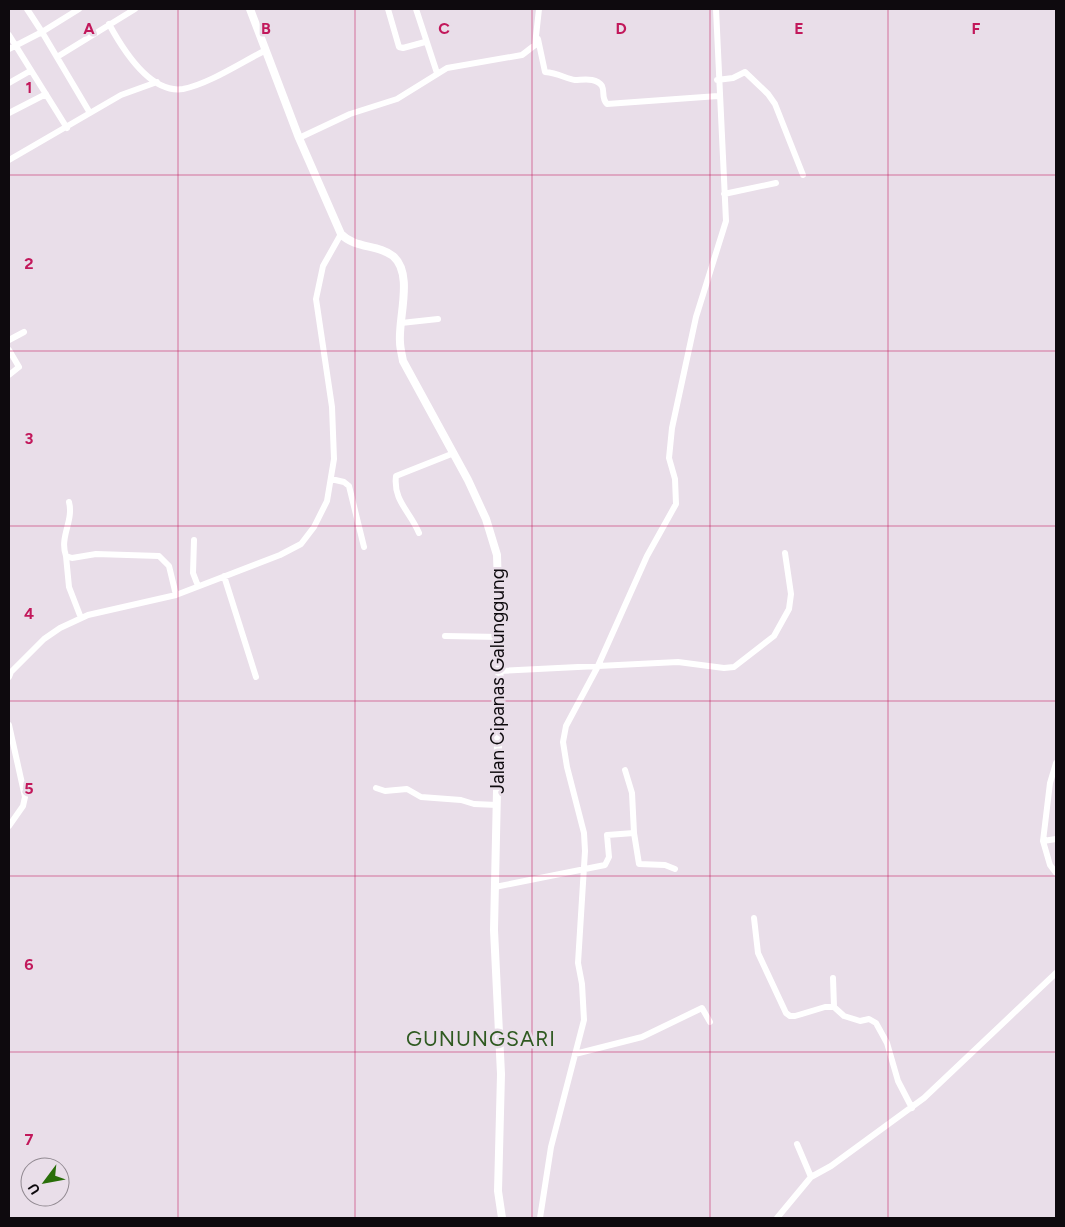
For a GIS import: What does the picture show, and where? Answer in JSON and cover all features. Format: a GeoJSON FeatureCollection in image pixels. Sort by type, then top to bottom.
{"type":"FeatureCollection","features":[{"type":"Feature","properties":{"kind":"street"},"geometry":{"type":"LineString","coordinates":[[27,9],[90,113]]}},
{"type":"Feature","properties":{"kind":"street"},"geometry":{"type":"LineString","coordinates":[[12,47],[42,32],[79,9]]}},
{"type":"Feature","properties":{"kind":"street"},"geometry":{"type":"LineString","coordinates":[[56,57],[135,9]]}},
{"type":"Feature","properties":{"kind":"street"},"geometry":{"type":"LineString","coordinates":[[9,677],[11,672],[44,639],[81,618],[125,605],[176,594],[280,555],[301,544],[314,527],[327,501],[334,460],[332,407],[316,299],[323,266],[341,234],[299,138],[250,9]]}},
{"type":"Feature","properties":{"kind":"street"},"geometry":{"type":"LineString","coordinates":[[388,9],[399,47],[403,48],[425,42]]}},
{"type":"Feature","properties":{"kind":"street"},"geometry":{"type":"LineString","coordinates":[[416,9],[436,73]]}},
{"type":"Feature","properties":{"kind":"street"},"geometry":{"type":"LineString","coordinates":[[299,138],[350,114],[397,99],[436,73],[447,68],[479,61],[503,60],[522,55],[535,45],[539,9]]}},
{"type":"Feature","properties":{"kind":"street"},"geometry":{"type":"LineString","coordinates":[[540,1218],[551,1146],[584,1020],[582,984],[578,963],[584,870],[584,833],[567,768],[563,742],[566,726],[597,668],[647,556],[676,504],[674,479],[669,458],[672,428],[696,318],[726,221],[717,80],[716,9]]}},
{"type":"Feature","properties":{"kind":"street"},"geometry":{"type":"LineString","coordinates":[[109,24],[130,58],[156,82],[182,89],[206,81],[266,50]]}},
{"type":"Feature","properties":{"kind":"street"},"geometry":{"type":"LineString","coordinates":[[537,32],[544,71],[556,72],[573,79],[589,79],[599,83],[602,87],[603,99],[607,104],[718,96]]}},
{"type":"Feature","properties":{"kind":"street"},"geometry":{"type":"LineString","coordinates":[[9,35],[12,47],[46,94],[67,128]]}},
{"type":"Feature","properties":{"kind":"street"},"geometry":{"type":"LineString","coordinates":[[9,83],[30,71]]}},
{"type":"Feature","properties":{"kind":"street"},"geometry":{"type":"LineString","coordinates":[[717,80],[734,78],[745,72],[768,94],[775,104],[803,175]]}},
{"type":"Feature","properties":{"kind":"street"},"geometry":{"type":"LineString","coordinates":[[9,160],[122,95],[156,82]]}},
{"type":"Feature","properties":{"kind":"street"},"geometry":{"type":"LineString","coordinates":[[9,114],[46,94]]}},
{"type":"Feature","properties":{"kind":"street"},"geometry":{"type":"LineString","coordinates":[[724,194],[776,183]]}},
{"type":"Feature","properties":{"kind":"street","name":"Jalan Cipanas Galunggung"},"geometry":{"type":"LineString","coordinates":[[341,234],[354,244],[386,252],[394,257],[401,266],[404,288],[400,342],[403,361],[450,454],[486,519],[497,555],[500,671],[494,930],[501,1074],[498,1191],[502,1218]]}},
{"type":"Feature","properties":{"kind":"street"},"geometry":{"type":"LineString","coordinates":[[401,323],[438,319]]}},
{"type":"Feature","properties":{"kind":"street"},"geometry":{"type":"LineString","coordinates":[[9,340],[24,332]]}},
{"type":"Feature","properties":{"kind":"street"},"geometry":{"type":"LineString","coordinates":[[9,350],[19,367],[9,375]]}},
{"type":"Feature","properties":{"kind":"street"},"geometry":{"type":"LineString","coordinates":[[419,533],[396,493],[396,476],[450,454]]}},
{"type":"Feature","properties":{"kind":"street"},"geometry":{"type":"LineString","coordinates":[[331,479],[344,482],[348,486],[364,547]]}},
{"type":"Feature","properties":{"kind":"street"},"geometry":{"type":"LineString","coordinates":[[69,502],[71,515],[62,546],[66,556],[69,587],[81,618]]}},
{"type":"Feature","properties":{"kind":"street"},"geometry":{"type":"LineString","coordinates":[[194,540],[193,573],[198,586]]}},
{"type":"Feature","properties":{"kind":"street"},"geometry":{"type":"LineString","coordinates":[[500,671],[597,668],[678,662],[724,668],[738,665],[774,636],[789,609],[791,594],[786,553]]}},
{"type":"Feature","properties":{"kind":"street"},"geometry":{"type":"LineString","coordinates":[[66,556],[72,558],[96,554],[159,556],[169,566],[176,594]]}},
{"type":"Feature","properties":{"kind":"street"},"geometry":{"type":"LineString","coordinates":[[224,576],[256,676]]}},
{"type":"Feature","properties":{"kind":"street"},"geometry":{"type":"LineString","coordinates":[[445,636],[500,637]]}},
{"type":"Feature","properties":{"kind":"street"},"geometry":{"type":"LineString","coordinates":[[9,724],[25,797],[22,806],[9,826]]}},
{"type":"Feature","properties":{"kind":"street"},"geometry":{"type":"LineString","coordinates":[[1056,763],[1050,783],[1043,841],[1050,866],[1056,873]]}},
{"type":"Feature","properties":{"kind":"street"},"geometry":{"type":"LineString","coordinates":[[624,770],[632,792],[634,833],[639,864],[665,865],[676,869]]}},
{"type":"Feature","properties":{"kind":"street"},"geometry":{"type":"LineString","coordinates":[[376,788],[385,791],[407,789],[421,797],[496,805]]}},
{"type":"Feature","properties":{"kind":"street"},"geometry":{"type":"LineString","coordinates":[[495,887],[602,866],[608,862],[607,835],[634,833]]}},
{"type":"Feature","properties":{"kind":"street"},"geometry":{"type":"LineString","coordinates":[[1043,841],[1056,839]]}},
{"type":"Feature","properties":{"kind":"street"},"geometry":{"type":"LineString","coordinates":[[754,918],[758,953],[786,1013],[790,1016],[795,1016],[825,1007],[834,1007],[844,1016],[860,1021],[869,1019],[876,1023],[887,1043],[898,1081],[912,1108]]}},
{"type":"Feature","properties":{"kind":"street"},"geometry":{"type":"LineString","coordinates":[[777,1218],[811,1177],[830,1166],[912,1108],[964,1062],[1056,973]]}},
{"type":"Feature","properties":{"kind":"street"},"geometry":{"type":"LineString","coordinates":[[833,978],[834,1007]]}},
{"type":"Feature","properties":{"kind":"street"},"geometry":{"type":"LineString","coordinates":[[575,1054],[642,1037],[702,1008],[710,1022]]}},
{"type":"Feature","properties":{"kind":"street"},"geometry":{"type":"LineString","coordinates":[[797,1144],[811,1177]]}},
{"type":"Feature","properties":{"kind":"district","name":"GUNUNGSARI"},"geometry":{"type":"Point","coordinates":[481,1039]}}]}
